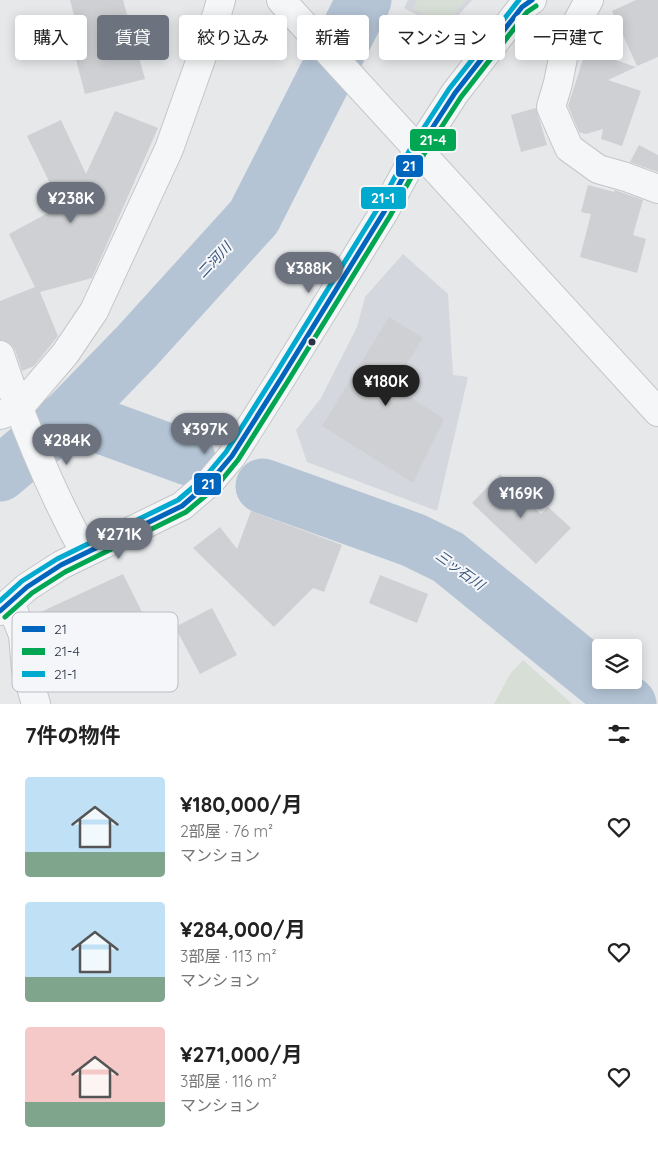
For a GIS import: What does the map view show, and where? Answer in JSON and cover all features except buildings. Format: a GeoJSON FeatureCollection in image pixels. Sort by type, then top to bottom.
{"type":"FeatureCollection","features":[{"type":"Feature","properties":{"kind":"street"},"geometry":{"type":"LineString","coordinates":[[14,415],[65,354],[94,311],[169,148],[221,0]]}},
{"type":"Feature","properties":{"kind":"street"},"geometry":{"type":"LineString","coordinates":[[281,0],[658,412]]}},
{"type":"Feature","properties":{"kind":"street"},"geometry":{"type":"LineString","coordinates":[[12,618],[5,607],[27,587],[61,565],[182,506],[210,482],[232,456],[384,212],[418,150],[455,93],[522,8],[532,0]]}},
{"type":"Feature","properties":{"kind":"street"},"geometry":{"type":"LineString","coordinates":[[590,0],[566,43],[552,107],[569,148],[598,169],[626,176],[658,189]]}},
{"type":"Feature","properties":{"kind":"street"},"geometry":{"type":"LineString","coordinates":[[0,355],[14,415],[85,553]]}},
{"type":"Feature","properties":{"kind":"street"},"geometry":{"type":"LineString","coordinates":[[32,692],[36,704]]}},
{"type":"Feature","properties":{"kind":"shaded area"},"geometry":{"type":"Polygon","coordinates":[[[408,0],[472,0],[458,15],[417,15],[404,8],[408,0]]]}},
{"type":"Feature","properties":{"kind":"shaded area"},"geometry":{"type":"Polygon","coordinates":[[[417,0],[466,0],[454,15],[425,15],[413,9],[417,0]]]}},
{"type":"Feature","properties":{"kind":"shaded area"},"geometry":{"type":"Polygon","coordinates":[[[403,254],[448,294],[453,375],[468,377],[437,511],[307,462],[296,430],[321,398],[357,327],[365,297],[403,254]]]}},
{"type":"Feature","properties":{"kind":"shaded area"},"geometry":{"type":"Polygon","coordinates":[[[523,660],[572,704],[494,704],[510,674],[523,660]]]}},
{"type":"Feature","properties":{"kind":"waterway","name":"二河川"},"geometry":{"type":"LineString","coordinates":[[0,474],[70,415],[137,346],[254,217],[364,0]]}},
{"type":"Feature","properties":{"kind":"waterway","name":"三ッ石川"},"geometry":{"type":"LineString","coordinates":[[70,415],[188,458]]}},
{"type":"Feature","properties":{"kind":"waterway","name":"三ッ石川"},"geometry":{"type":"LineString","coordinates":[[263,486],[413,540],[448,557],[629,704]]}},
{"type":"Feature","properties":{"kind":"transit line","name":"21-1"},"geometry":{"type":"LineString","coordinates":[[0,601],[22,581],[57,559],[178,500],[205,477],[226,452],[276,373],[378,208],[412,146],[449,89],[519,0]]}},
{"type":"Feature","properties":{"kind":"transit line","name":"21"},"geometry":{"type":"LineString","coordinates":[[0,611],[27,587],[61,565],[182,506],[210,482],[232,456],[282,377],[384,212],[418,150],[455,93],[522,7],[532,0]]}},
{"type":"Feature","properties":{"kind":"transit line","name":"21-4"},"geometry":{"type":"LineString","coordinates":[[5,617],[32,593],[65,572],[186,512],[216,487],[238,460],[288,381],[390,216],[424,154],[461,97],[527,12],[536,6]]}}]}
